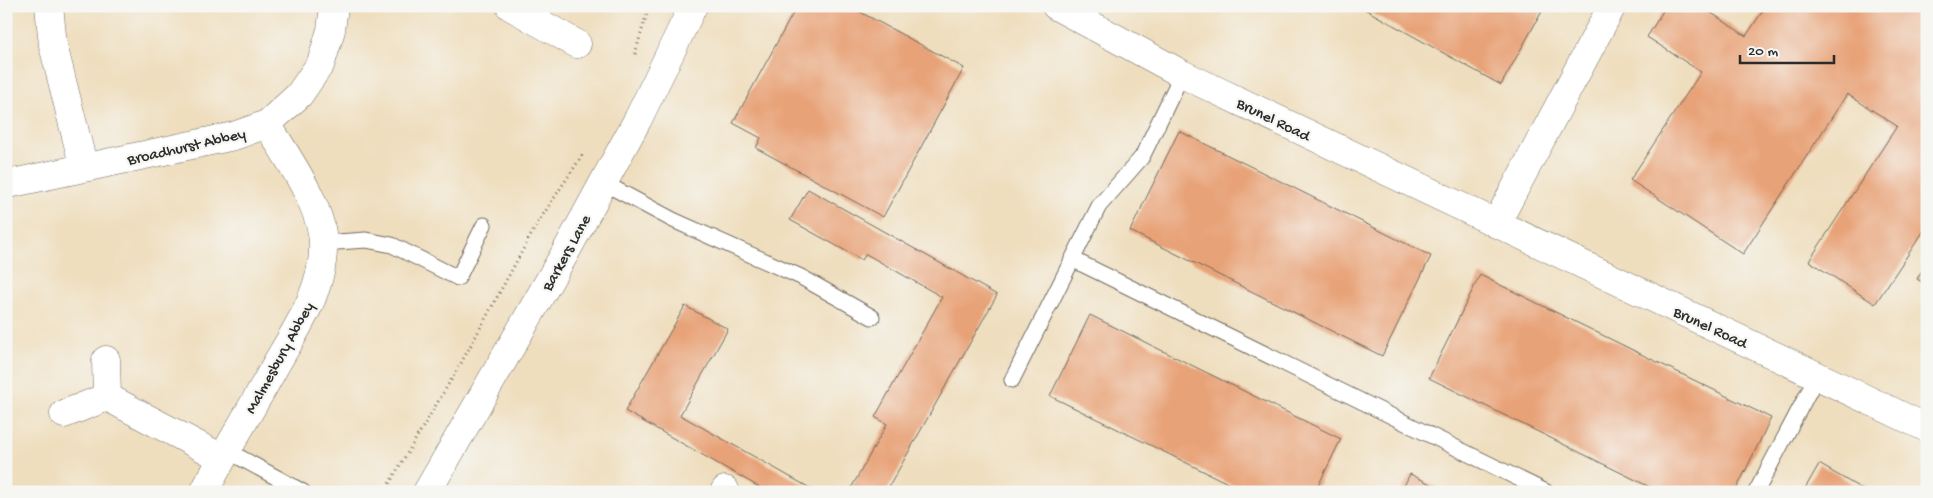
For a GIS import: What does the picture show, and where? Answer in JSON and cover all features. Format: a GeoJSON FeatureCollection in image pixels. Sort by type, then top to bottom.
{"type":"FeatureCollection","features":[{"type":"Feature","properties":{"kind":"street"},"geometry":{"type":"LineString","coordinates":[[49,6],[53,45],[84,168]]}},
{"type":"Feature","properties":{"kind":"street","name":"Broadhurst Abbey"},"geometry":{"type":"LineString","coordinates":[[8,184],[234,136],[267,124],[299,95],[321,63],[331,30],[334,6]]}},
{"type":"Feature","properties":{"kind":"street"},"geometry":{"type":"LineString","coordinates":[[510,6],[577,44]]}},
{"type":"Feature","properties":{"kind":"street","name":"Barkers Lane"},"geometry":{"type":"LineString","coordinates":[[427,492],[604,183],[638,119],[693,6]]}},
{"type":"Feature","properties":{"kind":"street","name":"Brunel Road"},"geometry":{"type":"LineString","coordinates":[[1056,6],[1182,74],[1927,428]]}},
{"type":"Feature","properties":{"kind":"street"},"geometry":{"type":"LineString","coordinates":[[1496,224],[1612,6]]}},
{"type":"Feature","properties":{"kind":"street","name":"Malmesbury Abbey"},"geometry":{"type":"LineString","coordinates":[[204,492],[307,309],[320,271],[324,243],[319,221],[305,188],[267,124]]}},
{"type":"Feature","properties":{"kind":"street"},"geometry":{"type":"LineString","coordinates":[[106,360],[107,397]]}},
{"type":"Feature","properties":{"kind":"street"},"geometry":{"type":"LineString","coordinates":[[64,414],[107,397],[224,454]]}},
{"type":"Feature","properties":{"kind":"lane"},"geometry":{"type":"LineString","coordinates":[[1012,380],[1099,206],[1142,156],[1182,74]]}},
{"type":"Feature","properties":{"kind":"lane"},"geometry":{"type":"LineString","coordinates":[[604,183],[673,220],[801,278],[872,317]]}},
{"type":"Feature","properties":{"kind":"lane"},"geometry":{"type":"LineString","coordinates":[[324,243],[366,240],[392,245],[458,278],[484,225]]}},
{"type":"Feature","properties":{"kind":"lane"},"geometry":{"type":"LineString","coordinates":[[1072,259],[1546,492]]}},
{"type":"Feature","properties":{"kind":"lane"},"geometry":{"type":"LineString","coordinates":[[1756,492],[1817,376]]}},
{"type":"Feature","properties":{"kind":"lane"},"geometry":{"type":"LineString","coordinates":[[224,454],[303,492]]}},
{"type":"Feature","properties":{"kind":"path"},"geometry":{"type":"LineString","coordinates":[[633,60],[649,6]]}},
{"type":"Feature","properties":{"kind":"path"},"geometry":{"type":"LineString","coordinates":[[384,492],[460,365],[537,224],[588,146]]}},
{"type":"Feature","properties":{"kind":"building"},"geometry":{"type":"Polygon","coordinates":[[[797,6],[824,6],[831,10],[833,6],[849,6],[964,68],[883,217],[756,148],[761,138],[733,123],[797,6]]]}},
{"type":"Feature","properties":{"kind":"building"},"geometry":{"type":"Polygon","coordinates":[[[1359,6],[1545,6],[1501,85],[1359,6]]]}},
{"type":"Feature","properties":{"kind":"building"},"geometry":{"type":"Polygon","coordinates":[[[1666,6],[1701,6],[1746,36],[1766,6],[1927,6],[1927,226],[1875,304],[1809,261],[1897,126],[1847,94],[1743,254],[1630,180],[1701,72],[1647,37],[1666,6]]]}},
{"type":"Feature","properties":{"kind":"building"},"geometry":{"type":"Polygon","coordinates":[[[1179,131],[1431,256],[1382,356],[1130,231],[1179,131]]]}},
{"type":"Feature","properties":{"kind":"building"},"geometry":{"type":"Polygon","coordinates":[[[808,189],[997,295],[886,492],[849,492],[887,424],[875,417],[942,297],[866,254],[862,260],[790,220],[808,189]]]}},
{"type":"Feature","properties":{"kind":"building"},"geometry":{"type":"Polygon","coordinates":[[[1927,262],[1927,285],[1917,279],[1927,262]]]}},
{"type":"Feature","properties":{"kind":"building"},"geometry":{"type":"Polygon","coordinates":[[[1480,275],[1771,418],[1735,492],[1660,492],[1429,378],[1480,275]]]}},
{"type":"Feature","properties":{"kind":"building"},"geometry":{"type":"Polygon","coordinates":[[[685,306],[728,329],[680,415],[817,492],[768,492],[625,411],[685,306]]]}},
{"type":"Feature","properties":{"kind":"building"},"geometry":{"type":"Polygon","coordinates":[[[1090,315],[1341,439],[1315,492],[1246,492],[1050,396],[1090,315]]]}},
{"type":"Feature","properties":{"kind":"building"},"geometry":{"type":"Polygon","coordinates":[[[1819,464],[1867,492],[1803,492],[1819,464]]]}},
{"type":"Feature","properties":{"kind":"building"},"geometry":{"type":"Polygon","coordinates":[[[1410,474],[1447,492],[1401,492],[1410,474]]]}}]}
